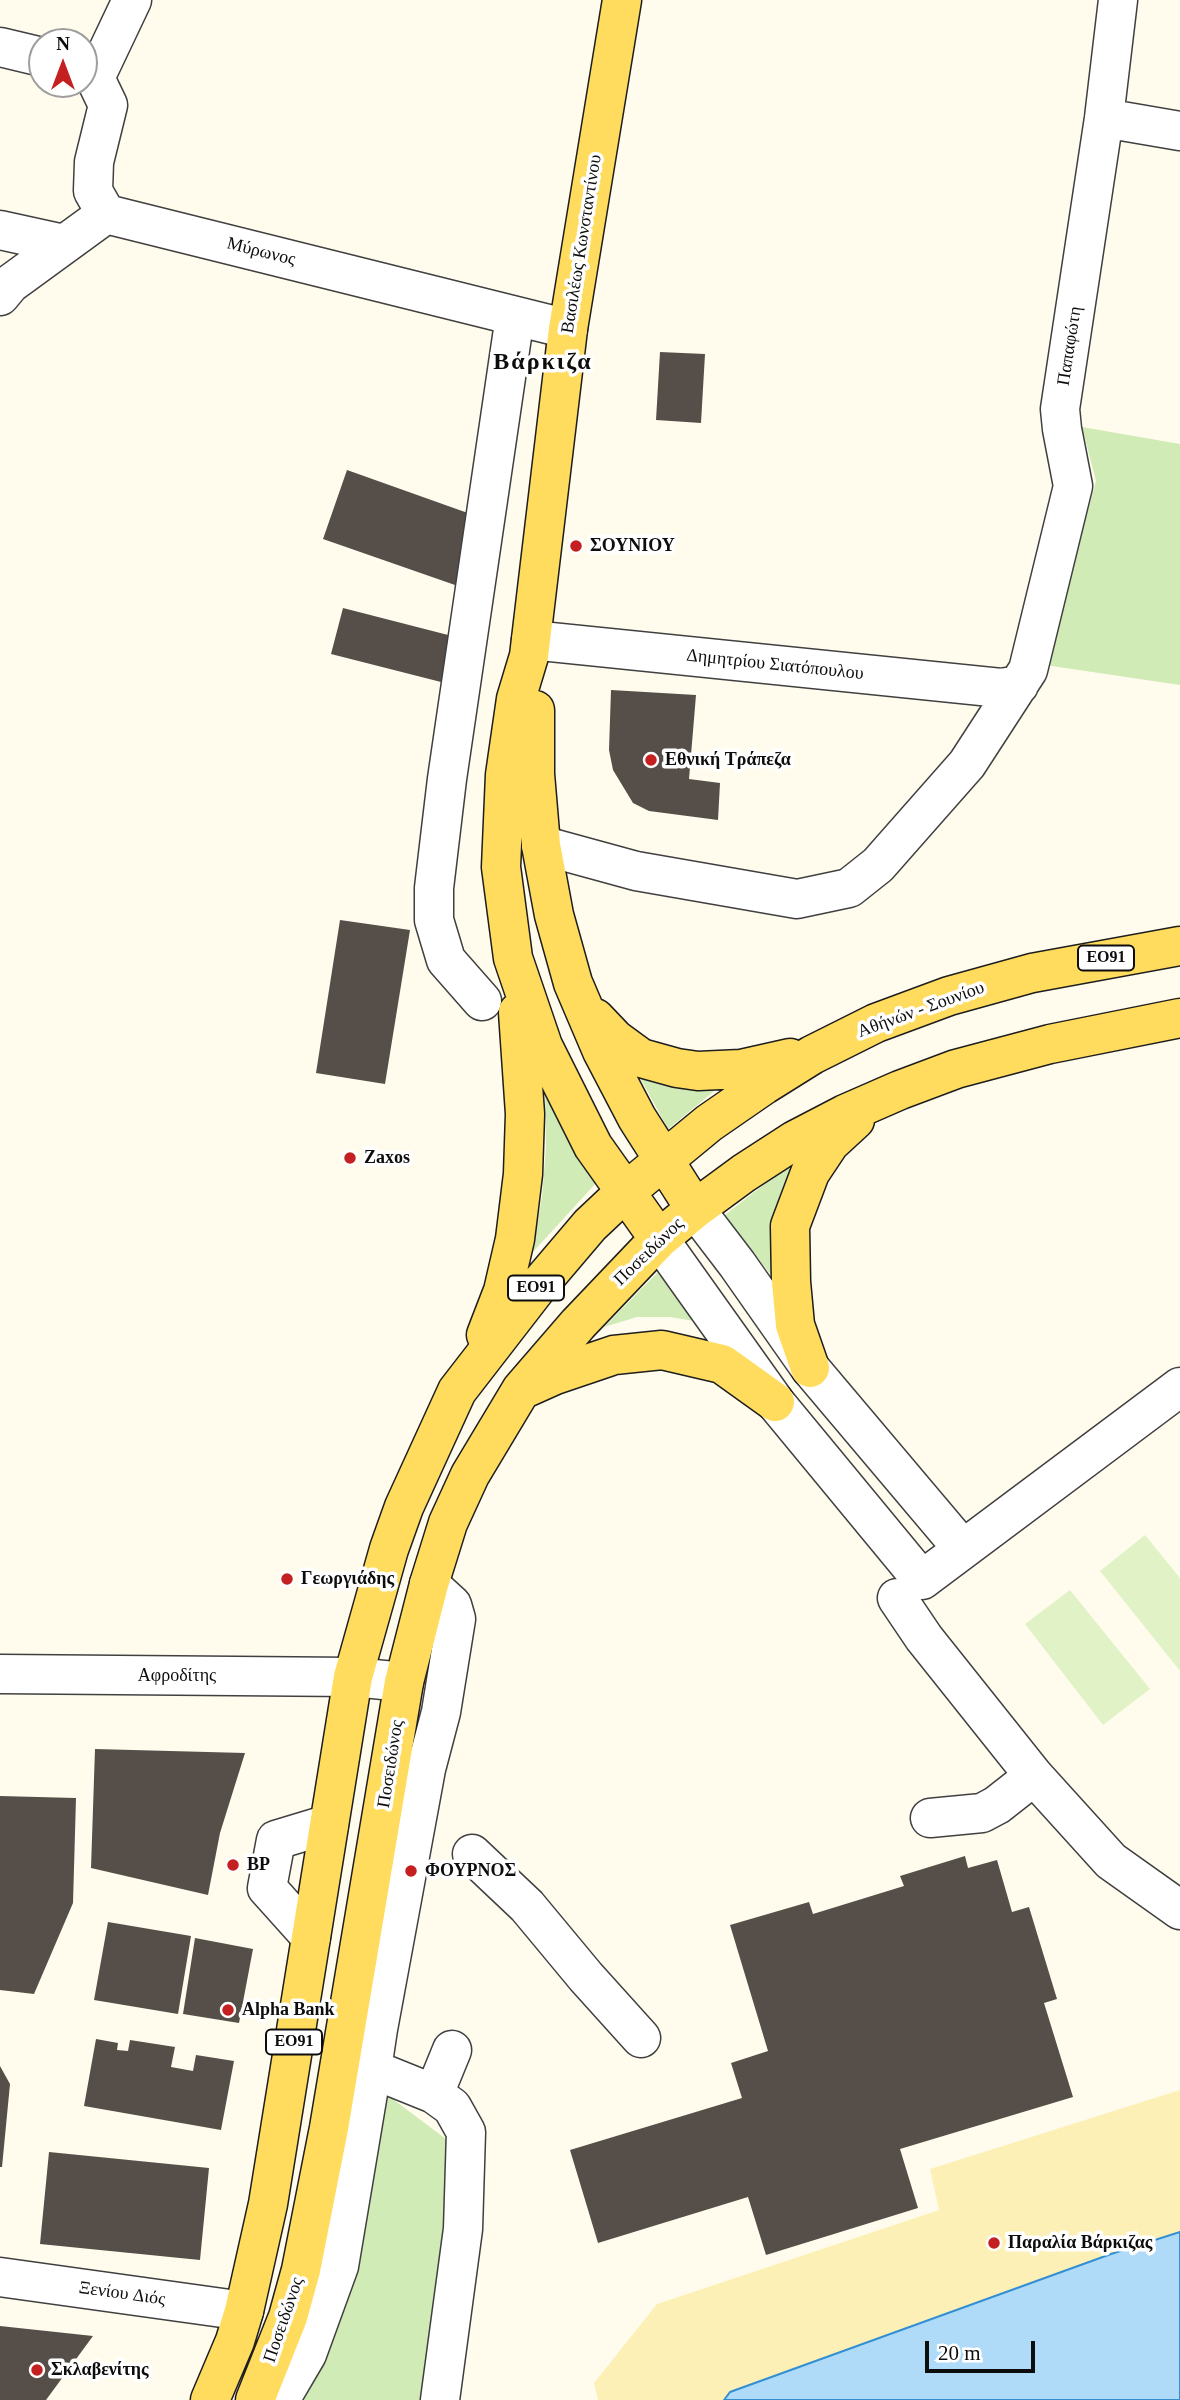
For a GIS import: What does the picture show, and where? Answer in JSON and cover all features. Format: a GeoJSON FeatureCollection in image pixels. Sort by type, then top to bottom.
{"type":"FeatureCollection","features":[{"type":"Feature","properties":{"kind":"main road","name":"Βασιλέως Κωνσταντίνου"},"geometry":{"type":"LineString","coordinates":[[622,0],[568,329],[530,648],[516,699],[505,775],[501,867],[513,958],[543,1046],[593,1146],[659,1239]]}},
{"type":"Feature","properties":{"kind":"main road","name":"Βασιλέως Κωνσταντίνου"},"geometry":{"type":"LineString","coordinates":[[530,648],[541,845],[554,915],[573,983],[602,1051],[631,1107],[695,1209]]}},
{"type":"Feature","properties":{"kind":"main road","name":"Αθήνών - Σουνίου"},"geometry":{"type":"LineString","coordinates":[[624,1193],[663,1159],[764,1085],[812,1055],[876,1023],[949,996],[1032,973],[1180,946]]}},
{"type":"Feature","properties":{"kind":"main road"},"geometry":{"type":"LineString","coordinates":[[457,1391],[486,1336],[503,1291],[523,1174],[525,1114],[513,958]]}},
{"type":"Feature","properties":{"kind":"main road"},"geometry":{"type":"LineString","coordinates":[[573,983],[591,1013],[615,1039],[642,1058],[698,1071],[741,1069],[787,1060],[876,1023]]}},
{"type":"Feature","properties":{"kind":"main road","name":"ΕΟ91"},"geometry":{"type":"LineString","coordinates":[[695,1209],[795,1140],[900,1090],[956,1069],[1002,1056],[1180,1018]]}},
{"type":"Feature","properties":{"kind":"main road"},"geometry":{"type":"LineString","coordinates":[[810,1368],[795,1325],[790,1226],[810,1173],[830,1143],[859,1116],[900,1090]]}},
{"type":"Feature","properties":{"kind":"main road","name":"ΕΟ91"},"geometry":{"type":"LineString","coordinates":[[210,2400],[235,2341],[244,2311],[268,2204],[353,1677],[396,1528],[457,1391],[547,1275],[590,1225],[624,1193]]}},
{"type":"Feature","properties":{"kind":"main road","name":"Ποσειδώνος"},"geometry":{"type":"LineString","coordinates":[[255,2400],[288,2317],[301,2270],[329,2128],[404,1682],[448,1523],[470,1475],[521,1390],[578,1324],[659,1239],[695,1209]]}},
{"type":"Feature","properties":{"kind":"main road"},"geometry":{"type":"LineString","coordinates":[[521,1390],[614,1355],[663,1350],[722,1364],[775,1402]]}},
{"type":"Feature","properties":{"kind":"street"},"geometry":{"type":"LineString","coordinates":[[98,61],[132,0]]}},
{"type":"Feature","properties":{"kind":"street","name":"Παπαφώτη"},"geometry":{"type":"LineString","coordinates":[[541,845],[636,871],[797,900],[849,888],[878,865],[967,764],[1028,670],[1073,486],[1060,409],[1104,118],[1118,0]]}},
{"type":"Feature","properties":{"kind":"street"},"geometry":{"type":"LineString","coordinates":[[0,47],[28,54]]}},
{"type":"Feature","properties":{"kind":"street"},"geometry":{"type":"LineString","coordinates":[[0,296],[10,284],[106,214],[93,191],[94,163],[108,105],[98,88]]}},
{"type":"Feature","properties":{"kind":"street"},"geometry":{"type":"LineString","coordinates":[[1104,118],[1180,131]]}},
{"type":"Feature","properties":{"kind":"street","name":"Μύρωνος"},"geometry":{"type":"LineString","coordinates":[[106,214],[568,329]]}},
{"type":"Feature","properties":{"kind":"street"},"geometry":{"type":"LineString","coordinates":[[0,230],[64,244]]}},
{"type":"Feature","properties":{"kind":"street"},"geometry":{"type":"LineString","coordinates":[[482,1001],[446,960],[434,920],[434,888],[449,765],[515,316]]}},
{"type":"Feature","properties":{"kind":"street","name":"Δημητρίου Σιατόπουλου"},"geometry":{"type":"LineString","coordinates":[[530,648],[1002,688],[1018,685]]}},
{"type":"Feature","properties":{"kind":"street"},"geometry":{"type":"LineString","coordinates":[[695,1209],[810,1368],[962,1548]]}},
{"type":"Feature","properties":{"kind":"street"},"geometry":{"type":"LineString","coordinates":[[659,1239],[910,1589],[924,1638],[1034,1776],[1111,1861],[1180,1910]]}},
{"type":"Feature","properties":{"kind":"street"},"geometry":{"type":"LineString","coordinates":[[910,1589],[1180,1387]]}},
{"type":"Feature","properties":{"kind":"street"},"geometry":{"type":"LineString","coordinates":[[280,2400],[307,2354],[339,2266],[378,2029],[426,1769],[441,1712],[456,1619],[452,1605],[429,1584]]}},
{"type":"Feature","properties":{"kind":"street","name":"Αφροδίτης"},"geometry":{"type":"LineString","coordinates":[[0,1674],[353,1677],[404,1682]]}},
{"type":"Feature","properties":{"kind":"street"},"geometry":{"type":"LineString","coordinates":[[930,1818],[982,1813],[1034,1776]]}},
{"type":"Feature","properties":{"kind":"street"},"geometry":{"type":"LineString","coordinates":[[311,1937],[267,1888],[276,1840],[329,1824]]}},
{"type":"Feature","properties":{"kind":"street"},"geometry":{"type":"LineString","coordinates":[[471,1854],[527,1906],[641,2038]]}},
{"type":"Feature","properties":{"kind":"street"},"geometry":{"type":"LineString","coordinates":[[434,2094],[453,2050]]}},
{"type":"Feature","properties":{"kind":"street"},"geometry":{"type":"LineString","coordinates":[[372,2069],[434,2094],[452,2108],[466,2132],[463,2229],[440,2400]]}},
{"type":"Feature","properties":{"kind":"street","name":"Ξενίου Διός"},"geometry":{"type":"LineString","coordinates":[[0,2277],[244,2311]]}},
{"type":"Feature","properties":{"kind":"green space"},"geometry":{"type":"Polygon","coordinates":[[[1082,427],[1180,444],[1180,685],[1045,665],[1096,481],[1082,427]]]}},
{"type":"Feature","properties":{"kind":"green space"},"geometry":{"type":"Polygon","coordinates":[[[637,1072],[718,1088],[668,1129],[637,1072]]]}},
{"type":"Feature","properties":{"kind":"green space"},"geometry":{"type":"Polygon","coordinates":[[[545,1086],[596,1183],[532,1253],[542,1197],[546,1148],[545,1086]]]}},
{"type":"Feature","properties":{"kind":"green space"},"geometry":{"type":"Polygon","coordinates":[[[812,1151],[773,1241],[771,1275],[725,1215],[812,1151]]]}},
{"type":"Feature","properties":{"kind":"green space"},"geometry":{"type":"Polygon","coordinates":[[[659,1271],[700,1322],[670,1317],[637,1317],[604,1327],[659,1271]]]}},
{"type":"Feature","properties":{"kind":"green space"},"geometry":{"type":"Polygon","coordinates":[[[1145,1535],[1180,1578],[1180,1671],[1100,1571],[1145,1535]]]}},
{"type":"Feature","properties":{"kind":"green space"},"geometry":{"type":"Polygon","coordinates":[[[1070,1590],[1150,1689],[1103,1725],[1025,1624],[1070,1590]]]}},
{"type":"Feature","properties":{"kind":"green space"},"geometry":{"type":"Polygon","coordinates":[[[382,2091],[474,2160],[450,2400],[298,2400],[382,2091]]]}},
{"type":"Feature","properties":{"kind":"sand","name":"Παραλία Βάρκιζας"},"geometry":{"type":"Polygon","coordinates":[[[1180,2090],[1180,2232],[1111,2254],[730,2392],[724,2400],[598,2400],[594,2383],[657,2304],[939,2210],[930,2169],[1180,2090]]]}},
{"type":"Feature","properties":{"kind":"water"},"geometry":{"type":"Polygon","coordinates":[[[1180,2232],[1180,2400],[724,2400],[730,2392],[1111,2254],[1180,2232]]]}},
{"type":"Feature","properties":{"kind":"building"},"geometry":{"type":"Polygon","coordinates":[[[660,352],[705,354],[701,423],[656,420],[660,352]]]}},
{"type":"Feature","properties":{"kind":"building"},"geometry":{"type":"Polygon","coordinates":[[[347,470],[479,517],[455,585],[323,539],[347,470]]]}},
{"type":"Feature","properties":{"kind":"building"},"geometry":{"type":"Polygon","coordinates":[[[343,608],[452,636],[441,682],[331,654],[343,608]]]}},
{"type":"Feature","properties":{"kind":"building","name":"Εθνική Τράπεζα"},"geometry":{"type":"Polygon","coordinates":[[[611,690],[696,695],[689,779],[720,783],[718,820],[649,811],[633,803],[613,770],[609,750],[611,690]]]}},
{"type":"Feature","properties":{"kind":"building"},"geometry":{"type":"Polygon","coordinates":[[[340,920],[410,930],[385,1084],[316,1073],[340,920]]]}},
{"type":"Feature","properties":{"kind":"building"},"geometry":{"type":"Polygon","coordinates":[[[95,1749],[245,1753],[220,1833],[208,1895],[91,1868],[95,1749]]]}},
{"type":"Feature","properties":{"kind":"building"},"geometry":{"type":"Polygon","coordinates":[[[0,1796],[76,1798],[73,1903],[34,1994],[0,1990],[0,1796]]]}},
{"type":"Feature","properties":{"kind":"building"},"geometry":{"type":"Polygon","coordinates":[[[965,1856],[968,1868],[997,1860],[1012,1912],[1029,1907],[1057,1999],[1044,2003],[1073,2097],[900,2149],[918,2208],[766,2255],[748,2197],[598,2243],[570,2150],[742,2098],[731,2063],[768,2051],[730,1925],[809,1902],[813,1914],[904,1886],[900,1876],[965,1856]]]}},
{"type":"Feature","properties":{"kind":"building"},"geometry":{"type":"Polygon","coordinates":[[[108,1922],[191,1936],[178,2014],[94,2000],[108,1922]]]}},
{"type":"Feature","properties":{"kind":"building"},"geometry":{"type":"Polygon","coordinates":[[[195,1938],[253,1949],[239,2023],[183,2014],[195,1938]]]}},
{"type":"Feature","properties":{"kind":"building"},"geometry":{"type":"Polygon","coordinates":[[[96,2039],[118,2043],[117,2050],[128,2051],[130,2040],[175,2047],[171,2067],[193,2071],[196,2055],[234,2061],[221,2130],[84,2106],[96,2039]]]}},
{"type":"Feature","properties":{"kind":"building"},"geometry":{"type":"Polygon","coordinates":[[[0,2066],[10,2084],[2,2167],[0,2167],[0,2066]]]}},
{"type":"Feature","properties":{"kind":"building"},"geometry":{"type":"Polygon","coordinates":[[[49,2152],[209,2168],[200,2260],[40,2244],[49,2152]]]}},
{"type":"Feature","properties":{"kind":"building"},"geometry":{"type":"Polygon","coordinates":[[[0,2326],[93,2336],[46,2400],[0,2400],[0,2326]]]}},
{"type":"Feature","properties":{"kind":"place","name":"ΣΟΥΝΙΟΥ"},"geometry":{"type":"Point","coordinates":[576,546]}},
{"type":"Feature","properties":{"kind":"place","name":"Εθνική Τράπεζα"},"geometry":{"type":"Point","coordinates":[651,760]}},
{"type":"Feature","properties":{"kind":"place","name":"Zaxos"},"geometry":{"type":"Point","coordinates":[350,1158]}},
{"type":"Feature","properties":{"kind":"place","name":"Γεωργιάδης"},"geometry":{"type":"Point","coordinates":[287,1579]}},
{"type":"Feature","properties":{"kind":"place","name":"BP"},"geometry":{"type":"Point","coordinates":[233,1865]}},
{"type":"Feature","properties":{"kind":"place","name":"ΦΟΥΡΝΟΣ"},"geometry":{"type":"Point","coordinates":[411,1871]}},
{"type":"Feature","properties":{"kind":"place","name":"Alpha Bank"},"geometry":{"type":"Point","coordinates":[228,2010]}},
{"type":"Feature","properties":{"kind":"place","name":"Παραλία Βάρκιζας"},"geometry":{"type":"Point","coordinates":[994,2243]}},
{"type":"Feature","properties":{"kind":"place","name":"Σκλαβενίτης"},"geometry":{"type":"Point","coordinates":[37,2370]}},
{"type":"Feature","properties":{"kind":"district","name":"Βάρκιζα"},"geometry":{"type":"Point","coordinates":[543,363]}}]}
